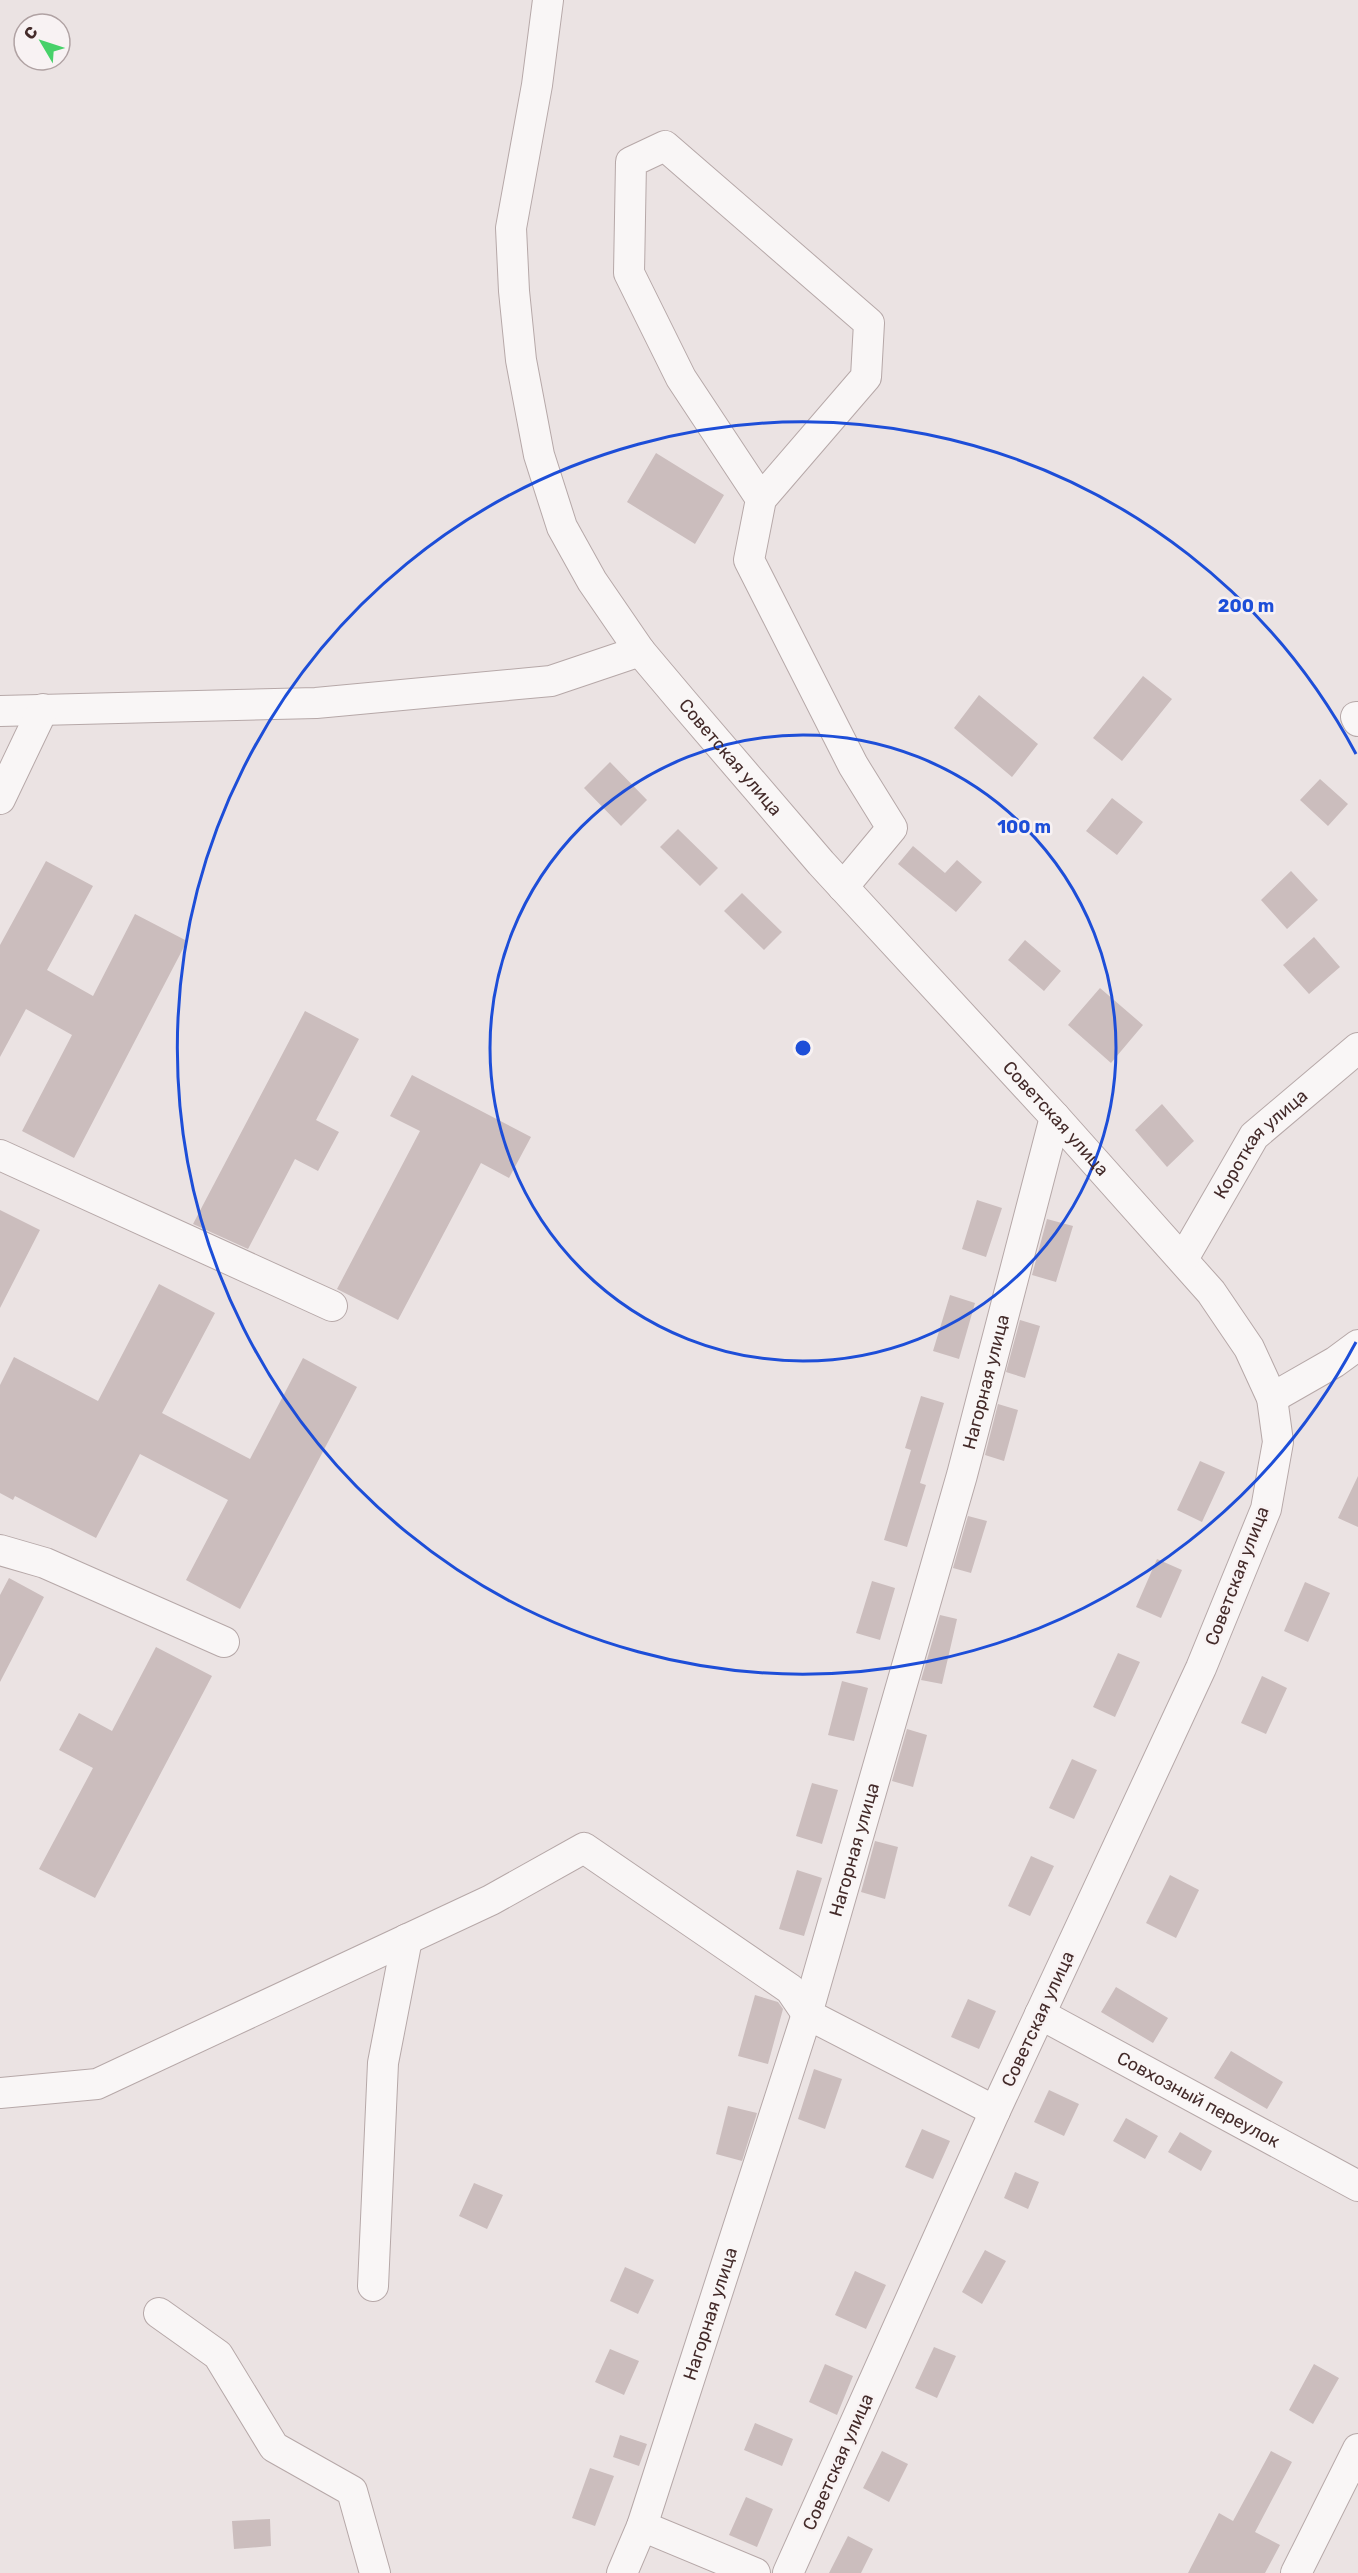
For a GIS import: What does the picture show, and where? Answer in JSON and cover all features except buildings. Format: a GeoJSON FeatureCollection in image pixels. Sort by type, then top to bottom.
{"type":"FeatureCollection","features":[{"type":"Feature","properties":{"kind":"street","name":"Советская улица"},"geometry":{"type":"LineString","coordinates":[[548,0],[537,85],[512,228],[514,291],[521,360],[539,455],[562,527],[592,581],[640,651],[843,887],[1055,1117],[1212,1292],[1248,1348],[1272,1398],[1278,1442],[1266,1509],[1201,1668],[995,2110],[788,2573]]}},
{"type":"Feature","properties":{"kind":"street"},"geometry":{"type":"LineString","coordinates":[[762,499],[681,378],[629,273],[631,162],[665,146],[869,323],[866,377],[762,499],[749,560],[853,765],[892,828],[843,887]]}},
{"type":"Feature","properties":{"kind":"street"},"geometry":{"type":"LineString","coordinates":[[0,711],[316,703],[551,681],[640,651]]}},
{"type":"Feature","properties":{"kind":"street"},"geometry":{"type":"LineString","coordinates":[[0,799],[43,709]]}},
{"type":"Feature","properties":{"kind":"street","name":"Короткая улица"},"geometry":{"type":"LineString","coordinates":[[1183,1259],[1254,1136],[1358,1048]]}},
{"type":"Feature","properties":{"kind":"street","name":"Нагорная улица"},"geometry":{"type":"LineString","coordinates":[[622,2573],[642,2526],[807,2014],[962,1475],[1055,1117]]}},
{"type":"Feature","properties":{"kind":"street"},"geometry":{"type":"LineString","coordinates":[[0,1155],[332,1306]]}},
{"type":"Feature","properties":{"kind":"street"},"geometry":{"type":"LineString","coordinates":[[1272,1398],[1335,1362],[1358,1344]]}},
{"type":"Feature","properties":{"kind":"street"},"geometry":{"type":"LineString","coordinates":[[0,1550],[45,1563],[224,1642]]}},
{"type":"Feature","properties":{"kind":"street"},"geometry":{"type":"LineString","coordinates":[[0,2093],[97,2084],[491,1900],[584,1848],[790,1989],[807,2014],[995,2110]]}},
{"type":"Feature","properties":{"kind":"street"},"geometry":{"type":"LineString","coordinates":[[373,2286],[383,2063],[407,1939]]}},
{"type":"Feature","properties":{"kind":"street","name":"Совхозный переулок"},"geometry":{"type":"LineString","coordinates":[[1040,2014],[1358,2186]]}},
{"type":"Feature","properties":{"kind":"street"},"geometry":{"type":"LineString","coordinates":[[159,2313],[218,2355],[274,2447],[352,2491],[375,2573]]}},
{"type":"Feature","properties":{"kind":"street"},"geometry":{"type":"LineString","coordinates":[[1296,2573],[1358,2450]]}},
{"type":"Feature","properties":{"kind":"street"},"geometry":{"type":"LineString","coordinates":[[642,2526],[755,2573]]}}]}
